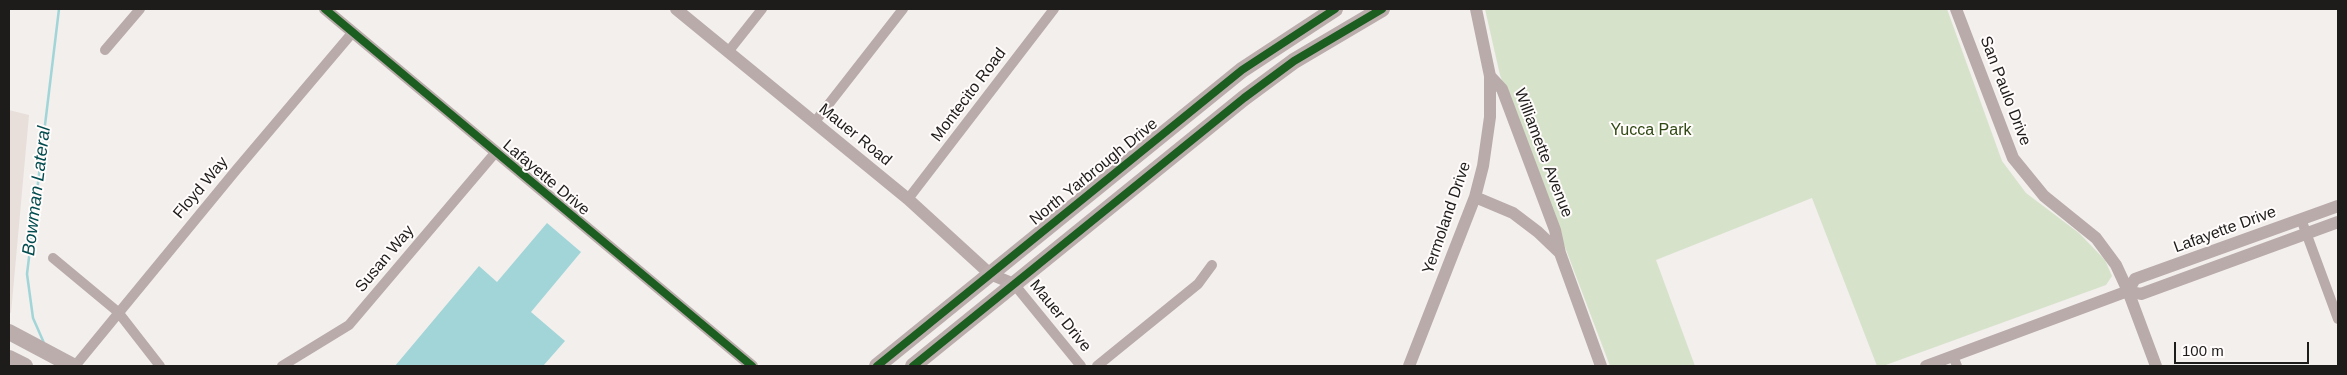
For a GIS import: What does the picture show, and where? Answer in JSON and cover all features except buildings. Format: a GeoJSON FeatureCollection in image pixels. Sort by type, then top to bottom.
{"type":"FeatureCollection","features":[{"type":"Feature","properties":{"kind":"main road","name":"North Yarbrough Drive"},"geometry":{"type":"LineString","coordinates":[[877,366],[1242,70],[1336,9]]}},
{"type":"Feature","properties":{"kind":"main road"},"geometry":{"type":"LineString","coordinates":[[913,366],[1244,98],[1294,61],[1382,9]]}},
{"type":"Feature","properties":{"kind":"main road"},"geometry":{"type":"LineString","coordinates":[[1314,22],[1326,41]]}},
{"type":"Feature","properties":{"kind":"main road"},"geometry":{"type":"LineString","coordinates":[[9,332],[74,366]]}},
{"type":"Feature","properties":{"kind":"main road"},"geometry":{"type":"LineString","coordinates":[[9,358],[24,366]]}},
{"type":"Feature","properties":{"kind":"street"},"geometry":{"type":"LineString","coordinates":[[105,50],[140,9]]}},
{"type":"Feature","properties":{"kind":"street","name":"Lafayette Drive"},"geometry":{"type":"LineString","coordinates":[[325,9],[752,366]]}},
{"type":"Feature","properties":{"kind":"street","name":"Mauer Road"},"geometry":{"type":"LineString","coordinates":[[676,9],[908,199],[990,274],[1014,284]]}},
{"type":"Feature","properties":{"kind":"street"},"geometry":{"type":"LineString","coordinates":[[728,52],[762,9]]}},
{"type":"Feature","properties":{"kind":"street"},"geometry":{"type":"LineString","coordinates":[[814,123],[903,9]]}},
{"type":"Feature","properties":{"kind":"street","name":"Montecito Road"},"geometry":{"type":"LineString","coordinates":[[908,199],[1054,9]]}},
{"type":"Feature","properties":{"kind":"street","name":"Williamette Avenue"},"geometry":{"type":"LineString","coordinates":[[1476,9],[1490,76],[1502,89],[1555,230],[1560,253],[1601,366]]}},
{"type":"Feature","properties":{"kind":"street","name":"San Paulo Drive"},"geometry":{"type":"LineString","coordinates":[[1956,9],[2013,158],[2044,196],[2096,238],[2116,265],[2128,291],[2156,366]]}},
{"type":"Feature","properties":{"kind":"street","name":"Floyd Way"},"geometry":{"type":"LineString","coordinates":[[74,366],[353,32]]}},
{"type":"Feature","properties":{"kind":"street","name":"Yermoland Drive"},"geometry":{"type":"LineString","coordinates":[[1409,366],[1475,197],[1488,135],[1490,76]]}},
{"type":"Feature","properties":{"kind":"street","name":"Susan Way"},"geometry":{"type":"LineString","coordinates":[[282,366],[348,325],[495,153]]}},
{"type":"Feature","properties":{"kind":"street","name":"Williamette Avenue"},"geometry":{"type":"LineString","coordinates":[[1475,197],[1513,213],[1538,232],[1560,253]]}},
{"type":"Feature","properties":{"kind":"street","name":"Lafayette Drive"},"geometry":{"type":"LineString","coordinates":[[2128,291],[2135,279],[2338,206]]}},
{"type":"Feature","properties":{"kind":"street"},"geometry":{"type":"LineString","coordinates":[[2301,219],[2338,319]]}},
{"type":"Feature","properties":{"kind":"street","name":"Lafayette Drive"},"geometry":{"type":"LineString","coordinates":[[1926,366],[1955,361],[2128,291],[2141,294],[2338,222]]}},
{"type":"Feature","properties":{"kind":"street"},"geometry":{"type":"LineString","coordinates":[[53,258],[118,312],[160,366]]}},
{"type":"Feature","properties":{"kind":"street"},"geometry":{"type":"LineString","coordinates":[[1098,366],[1198,284],[1212,265]]}},
{"type":"Feature","properties":{"kind":"street","name":"Mauer Drive"},"geometry":{"type":"LineString","coordinates":[[1014,284],[1082,366]]}},
{"type":"Feature","properties":{"kind":"shaded area"},"geometry":{"type":"Polygon","coordinates":[[[9,110],[29,115],[11,313],[9,312],[9,110]]]}},
{"type":"Feature","properties":{"kind":"green space","name":"Yucca Park"},"geometry":{"type":"Polygon","coordinates":[[[1485,9],[1947,9],[2002,161],[2026,193],[2079,233],[2105,260],[2112,276],[2106,285],[1883,366],[1877,366],[1812,198],[1656,260],[1695,366],[1610,366],[1500,75],[1485,9]]]}},
{"type":"Feature","properties":{"kind":"water"},"geometry":{"type":"Polygon","coordinates":[[[547,223],[581,252],[531,312],[565,341],[543,366],[395,366],[479,266],[497,282],[547,223]]]}},
{"type":"Feature","properties":{"kind":"waterway","name":"Bowman Lateral"},"geometry":{"type":"LineString","coordinates":[[44,343],[33,318],[27,274],[59,9]]}},
{"type":"Feature","properties":{"kind":"cycle path"},"geometry":{"type":"LineString","coordinates":[[325,9],[752,366]]}},
{"type":"Feature","properties":{"kind":"cycle path"},"geometry":{"type":"LineString","coordinates":[[877,366],[1242,70],[1335,9]]}},
{"type":"Feature","properties":{"kind":"cycle path"},"geometry":{"type":"LineString","coordinates":[[913,366],[1244,98],[1294,61],[1382,9]]}}]}
